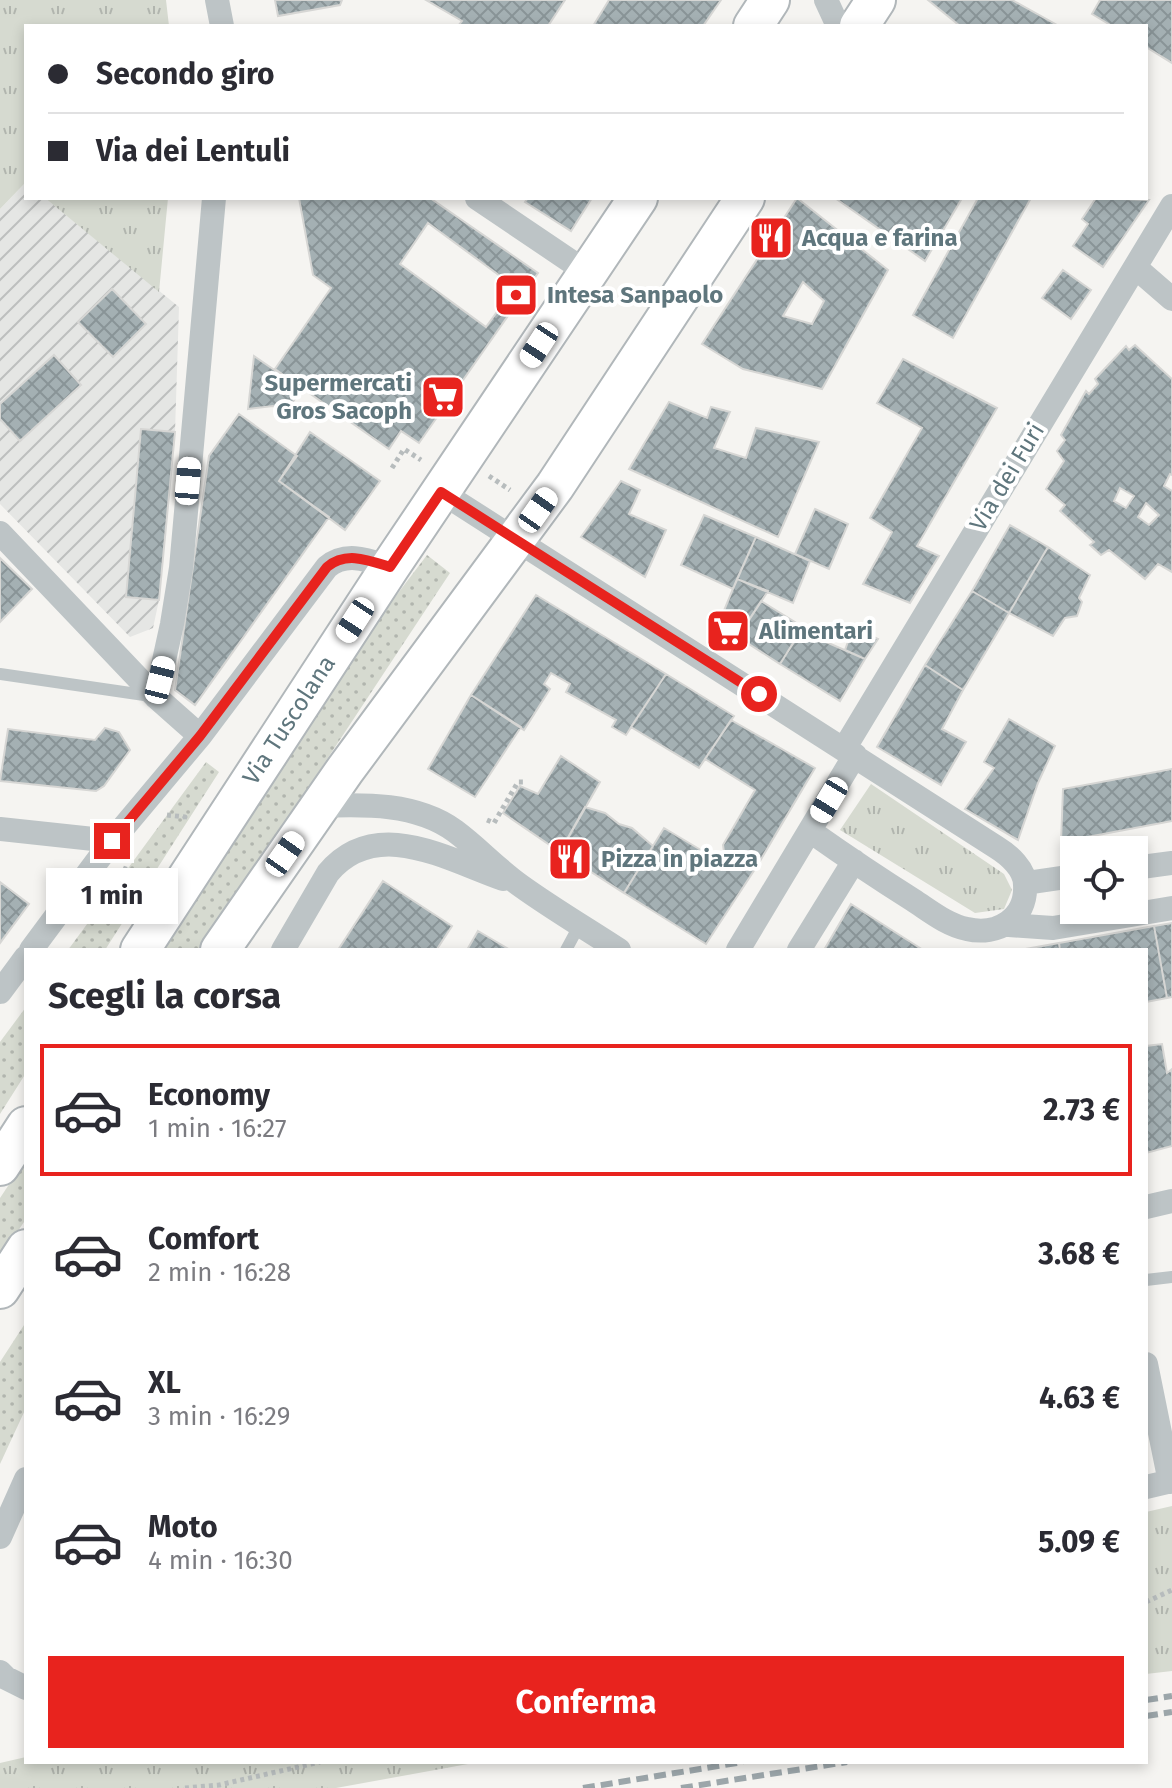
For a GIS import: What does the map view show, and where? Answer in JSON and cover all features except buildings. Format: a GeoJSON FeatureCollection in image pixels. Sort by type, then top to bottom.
{"type":"FeatureCollection","features":[{"type":"Feature","properties":{"kind":"main road"},"geometry":{"type":"LineString","coordinates":[[754,24],[770,0]]}},
{"type":"Feature","properties":{"kind":"main road"},"geometry":{"type":"LineString","coordinates":[[860,24],[876,0]]}},
{"type":"Feature","properties":{"kind":"main road","name":"Via Tuscolana"},"geometry":{"type":"LineString","coordinates":[[141,948],[390,567],[432,476],[588,273],[637,200]]}},
{"type":"Feature","properties":{"kind":"main road"},"geometry":{"type":"LineString","coordinates":[[221,948],[319,806],[555,486],[744,200]]}},
{"type":"Feature","properties":{"kind":"main road"},"geometry":{"type":"LineString","coordinates":[[0,1166],[24,1129]]}},
{"type":"Feature","properties":{"kind":"main road"},"geometry":{"type":"LineString","coordinates":[[0,1289],[24,1252]]}},
{"type":"Feature","properties":{"kind":"street"},"geometry":{"type":"LineString","coordinates":[[217,0],[222,24]]}},
{"type":"Feature","properties":{"kind":"street"},"geometry":{"type":"LineString","coordinates":[[826,0],[837,24]]}},
{"type":"Feature","properties":{"kind":"street"},"geometry":{"type":"LineString","coordinates":[[156,697],[181,568],[214,200]]}},
{"type":"Feature","properties":{"kind":"street"},"geometry":{"type":"LineString","coordinates":[[480,200],[588,273]]}},
{"type":"Feature","properties":{"kind":"street","name":"Via dei Furi"},"geometry":{"type":"LineString","coordinates":[[739,948],[810,831],[849,752],[1172,206]]}},
{"type":"Feature","properties":{"kind":"street"},"geometry":{"type":"LineString","coordinates":[[1135,267],[1172,299]]}},
{"type":"Feature","properties":{"kind":"street"},"geometry":{"type":"LineString","coordinates":[[432,476],[516,540],[1005,853],[1026,883],[1019,908],[1009,925]]}},
{"type":"Feature","properties":{"kind":"street"},"geometry":{"type":"LineString","coordinates":[[0,533],[156,697],[200,736]]}},
{"type":"Feature","properties":{"kind":"street"},"geometry":{"type":"LineString","coordinates":[[32,948],[112,841],[200,736],[327,567],[333,562],[353,557],[390,567]]}},
{"type":"Feature","properties":{"kind":"street"},"geometry":{"type":"LineString","coordinates":[[319,806],[351,804],[395,808],[433,818],[453,829],[520,885],[616,948]]}},
{"type":"Feature","properties":{"kind":"street"},"geometry":{"type":"LineString","coordinates":[[0,829],[112,841]]}},
{"type":"Feature","properties":{"kind":"street"},"geometry":{"type":"LineString","coordinates":[[810,831],[964,929],[985,931],[1009,925],[1053,928],[1172,908]]}},
{"type":"Feature","properties":{"kind":"street"},"geometry":{"type":"LineString","coordinates":[[284,948],[336,863],[364,846],[382,843],[402,845],[520,885]]}},
{"type":"Feature","properties":{"kind":"street"},"geometry":{"type":"LineString","coordinates":[[800,948],[854,861]]}},
{"type":"Feature","properties":{"kind":"street"},"geometry":{"type":"LineString","coordinates":[[1148,866],[1172,863]]}},
{"type":"Feature","properties":{"kind":"street"},"geometry":{"type":"LineString","coordinates":[[1026,883],[1060,878]]}},
{"type":"Feature","properties":{"kind":"street"},"geometry":{"type":"LineString","coordinates":[[0,992],[24,960]]}},
{"type":"Feature","properties":{"kind":"street"},"geometry":{"type":"LineString","coordinates":[[1148,1207],[1172,1201]]}},
{"type":"Feature","properties":{"kind":"street"},"geometry":{"type":"LineString","coordinates":[[1148,1373],[1171,1482],[1148,1487]]}},
{"type":"Feature","properties":{"kind":"street"},"geometry":{"type":"LineString","coordinates":[[0,1537],[24,1483]]}},
{"type":"Feature","properties":{"kind":"street"},"geometry":{"type":"LineString","coordinates":[[0,1672],[24,1687]]}},
{"type":"Feature","properties":{"kind":"lane"},"geometry":{"type":"LineString","coordinates":[[0,674],[156,697]]}},
{"type":"Feature","properties":{"kind":"lane"},"geometry":{"type":"LineString","coordinates":[[567,948],[580,924]]}},
{"type":"Feature","properties":{"kind":"lane"},"geometry":{"type":"LineString","coordinates":[[1148,1280],[1172,1277]]}},
{"type":"Feature","properties":{"kind":"path"},"geometry":{"type":"LineString","coordinates":[[392,468],[404,449],[432,476]]}},
{"type":"Feature","properties":{"kind":"path"},"geometry":{"type":"LineString","coordinates":[[488,475],[518,496]]}},
{"type":"Feature","properties":{"kind":"path"},"geometry":{"type":"LineString","coordinates":[[494,823],[518,782],[525,782]]}},
{"type":"Feature","properties":{"kind":"path"},"geometry":{"type":"LineString","coordinates":[[161,814],[185,817],[177,829]]}},
{"type":"Feature","properties":{"kind":"path"},"geometry":{"type":"LineString","coordinates":[[122,867],[147,877],[155,865]]}},
{"type":"Feature","properties":{"kind":"path"},"geometry":{"type":"LineString","coordinates":[[1148,1601],[1172,1590]]}},
{"type":"Feature","properties":{"kind":"path"},"geometry":{"type":"LineString","coordinates":[[185,1788],[219,1785],[311,1764]]}},
{"type":"Feature","properties":{"kind":"shaded area"},"geometry":{"type":"Polygon","coordinates":[[[24,184],[24,200],[47,200],[179,307],[175,432],[159,600],[153,628],[130,637],[0,504],[0,209],[24,184]]]}},
{"type":"Feature","properties":{"kind":"green space"},"geometry":{"type":"Polygon","coordinates":[[[0,0],[166,0],[169,24],[24,24],[24,184],[0,209],[0,0]]]}},
{"type":"Feature","properties":{"kind":"green space"},"geometry":{"type":"Polygon","coordinates":[[[47,200],[168,200],[159,292],[47,200]]]}},
{"type":"Feature","properties":{"kind":"green space"},"geometry":{"type":"Polygon","coordinates":[[[427,555],[450,573],[202,948],[163,948],[373,626],[427,555]]]}},
{"type":"Feature","properties":{"kind":"green space"},"geometry":{"type":"Polygon","coordinates":[[[206,762],[219,772],[106,948],[69,948],[206,762]]]}},
{"type":"Feature","properties":{"kind":"green space"},"geometry":{"type":"Polygon","coordinates":[[[871,784],[1004,874],[1012,890],[1004,909],[975,913],[840,830],[871,784]]]}},
{"type":"Feature","properties":{"kind":"green space"},"geometry":{"type":"Polygon","coordinates":[[[24,1010],[24,1076],[0,1114],[0,1042],[24,1010]]]}},
{"type":"Feature","properties":{"kind":"green space"},"geometry":{"type":"Polygon","coordinates":[[[24,1162],[24,1222],[0,1258],[0,1198],[24,1162]]]}},
{"type":"Feature","properties":{"kind":"green space"},"geometry":{"type":"Polygon","coordinates":[[[24,1325],[24,1412],[0,1464],[0,1362],[24,1325]]]}},
{"type":"Feature","properties":{"kind":"green space"},"geometry":{"type":"Polygon","coordinates":[[[1172,1506],[1172,1671],[1148,1674],[1148,1512],[1172,1506]]]}},
{"type":"Feature","properties":{"kind":"green space"},"geometry":{"type":"Polygon","coordinates":[[[24,1757],[24,1764],[468,1764],[336,1788],[0,1788],[0,1763],[24,1757]]]}},
{"type":"Feature","properties":{"kind":"railway"},"geometry":{"type":"LineString","coordinates":[[1148,1700],[1172,1696]]}},
{"type":"Feature","properties":{"kind":"railway"},"geometry":{"type":"LineString","coordinates":[[1148,1716],[1172,1712]]}},
{"type":"Feature","properties":{"kind":"railway"},"geometry":{"type":"LineString","coordinates":[[583,1788],[731,1764]]}},
{"type":"Feature","properties":{"kind":"railway"},"geometry":{"type":"LineString","coordinates":[[681,1788],[834,1764]]}},
{"type":"Feature","properties":{"kind":"place","name":"Acqua e farina"},"geometry":{"type":"Point","coordinates":[771,238]}},
{"type":"Feature","properties":{"kind":"place","name":"Intesa Sanpaolo"},"geometry":{"type":"Point","coordinates":[516,295]}},
{"type":"Feature","properties":{"kind":"place","name":"Supermercati Gros Sacoph"},"geometry":{"type":"Point","coordinates":[443,397]}},
{"type":"Feature","properties":{"kind":"place","name":"Alimentari"},"geometry":{"type":"Point","coordinates":[728,631]}},
{"type":"Feature","properties":{"kind":"place","name":"Pizza in piazza"},"geometry":{"type":"Point","coordinates":[570,859]}},
{"type":"Feature","properties":{"kind":"route"},"geometry":{"type":"LineString","coordinates":[[112,841],[200,736],[327,567],[333,562],[353,557],[390,567],[441,492],[759,694]]}}]}
